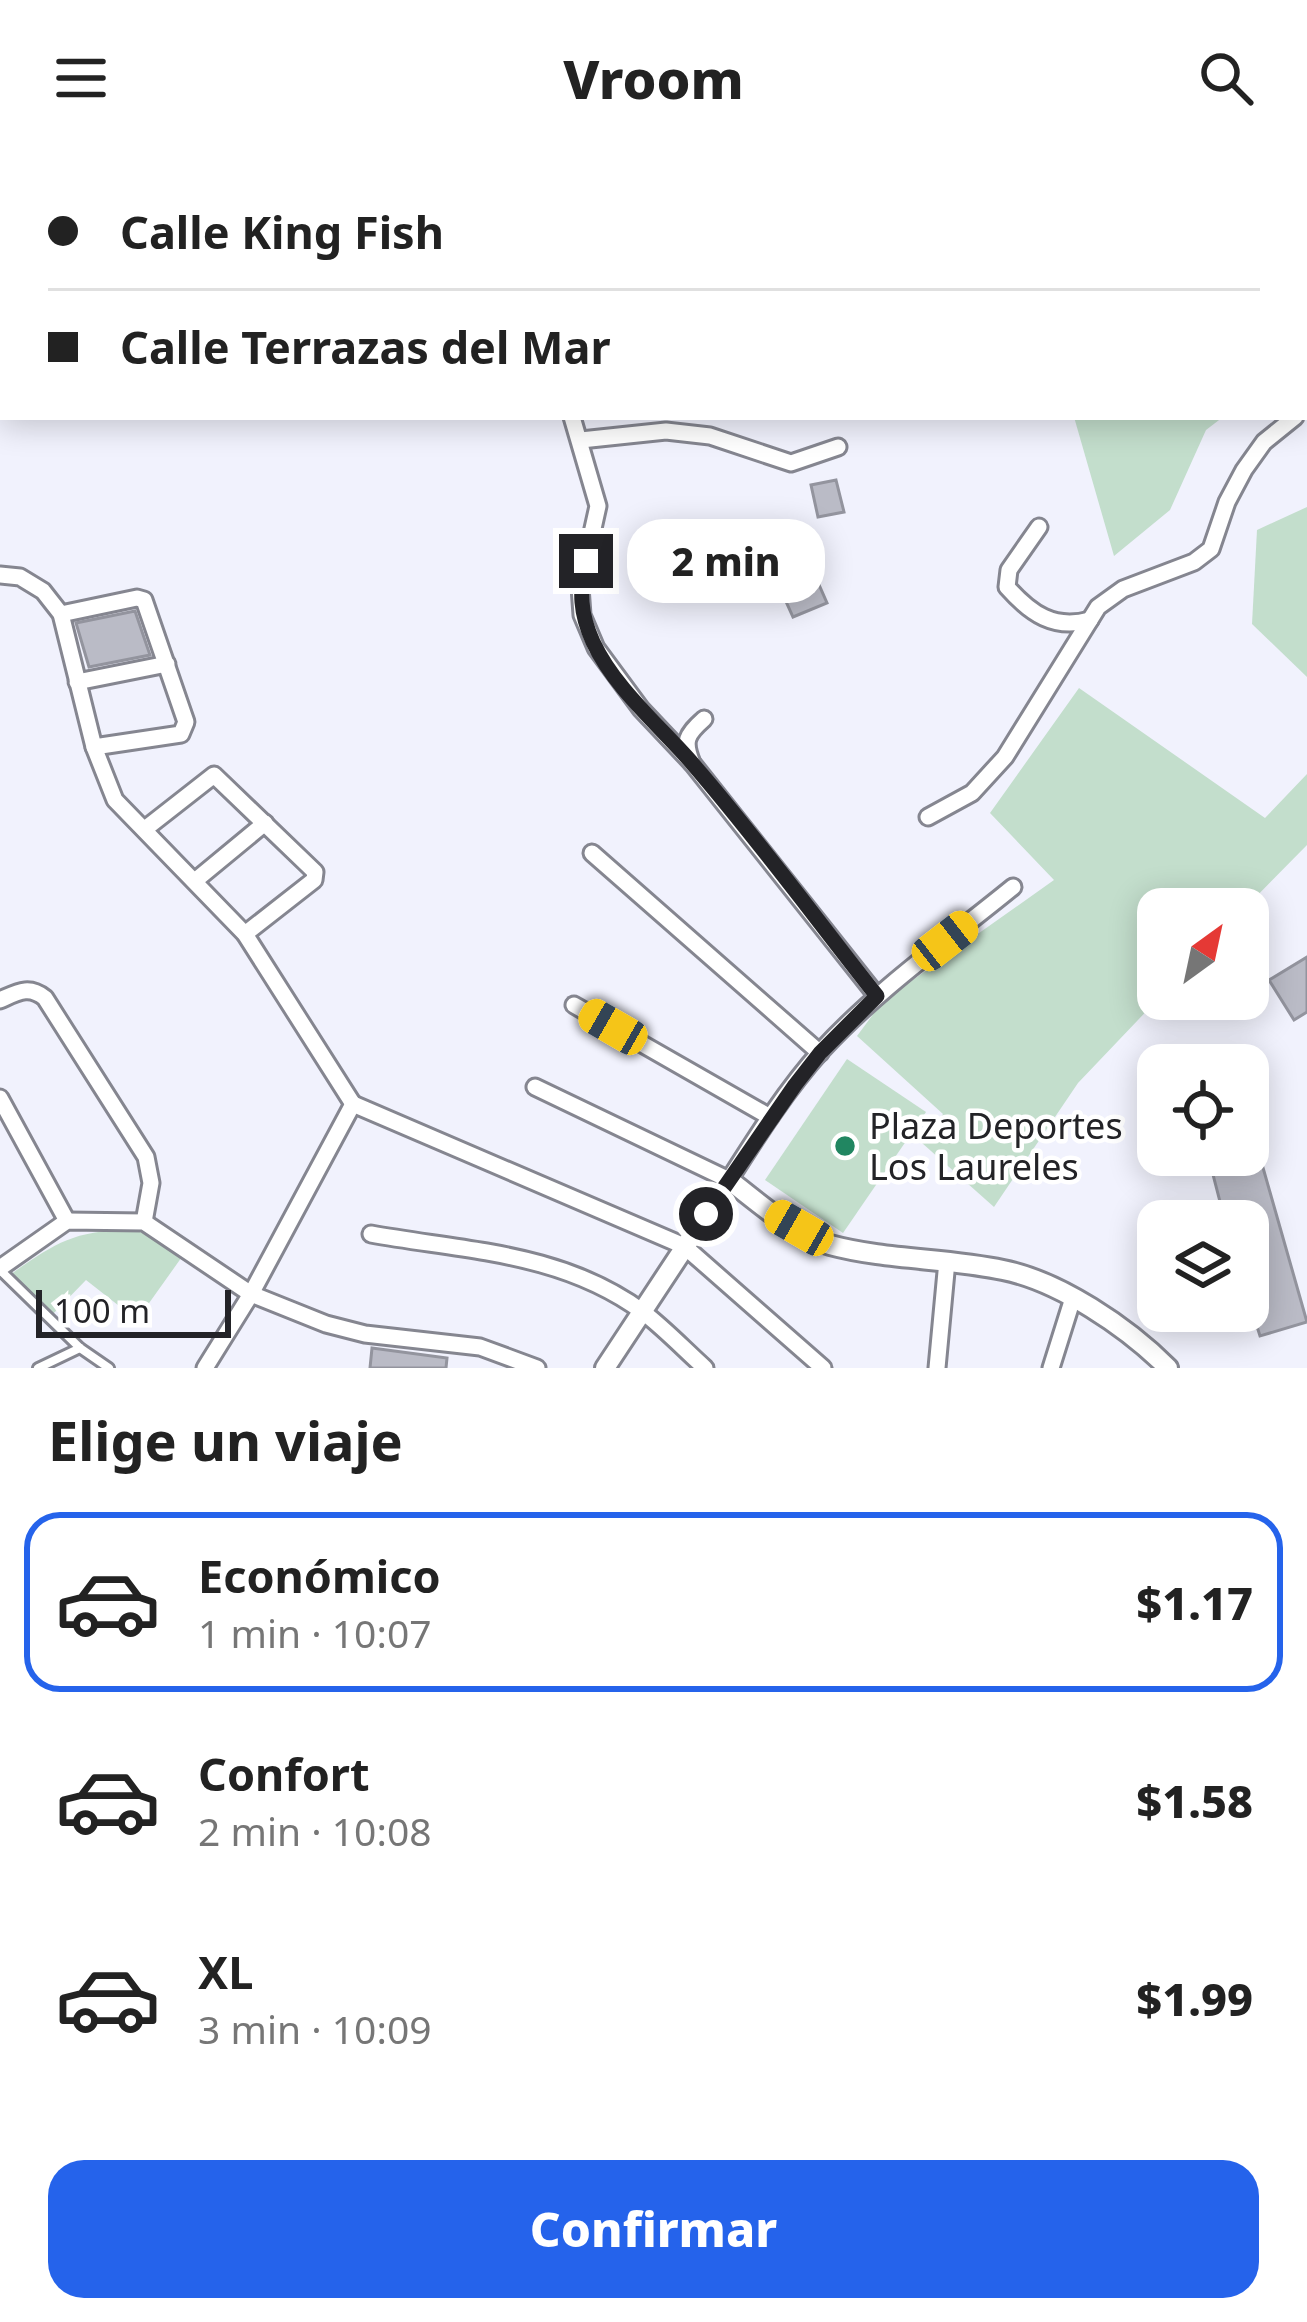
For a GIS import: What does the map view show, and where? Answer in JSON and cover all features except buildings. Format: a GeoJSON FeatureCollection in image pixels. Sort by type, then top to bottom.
{"type":"FeatureCollection","features":[{"type":"Feature","properties":{"kind":"street"},"geometry":{"type":"LineString","coordinates":[[573,420],[598,506],[580,587],[582,615],[596,648],[877,996]]}},
{"type":"Feature","properties":{"kind":"street"},"geometry":{"type":"LineString","coordinates":[[928,817],[972,793],[1004,758],[1098,607],[1123,590],[1194,562],[1211,549],[1244,470],[1264,442],[1291,420]]}},
{"type":"Feature","properties":{"kind":"street"},"geometry":{"type":"LineString","coordinates":[[581,440],[666,431],[710,436],[791,463],[838,447]]}},
{"type":"Feature","properties":{"kind":"street"},"geometry":{"type":"LineString","coordinates":[[1040,527],[1009,570],[1007,587],[1044,618],[1070,626],[1090,620]]}},
{"type":"Feature","properties":{"kind":"street"},"geometry":{"type":"LineString","coordinates":[[0,575],[32,584],[61,614],[94,747],[116,800],[245,934],[353,1104],[684,1246],[823,1368]]}},
{"type":"Feature","properties":{"kind":"street"},"geometry":{"type":"LineString","coordinates":[[61,614],[144,600],[186,729],[181,734],[94,747]]}},
{"type":"Feature","properties":{"kind":"street"},"geometry":{"type":"LineString","coordinates":[[77,682],[167,664]]}},
{"type":"Feature","properties":{"kind":"street"},"geometry":{"type":"LineString","coordinates":[[692,764],[685,745],[687,734],[704,719]]}},
{"type":"Feature","properties":{"kind":"street"},"geometry":{"type":"LineString","coordinates":[[145,829],[214,775],[266,824],[315,876],[245,934]]}},
{"type":"Feature","properties":{"kind":"street"},"geometry":{"type":"LineString","coordinates":[[196,880],[266,824]]}},
{"type":"Feature","properties":{"kind":"street"},"geometry":{"type":"LineString","coordinates":[[592,853],[820,1053]]}},
{"type":"Feature","properties":{"kind":"street"},"geometry":{"type":"LineString","coordinates":[[605,1368],[770,1117],[820,1053],[877,996],[1013,887]]}},
{"type":"Feature","properties":{"kind":"street"},"geometry":{"type":"LineString","coordinates":[[0,1000],[24,989],[36,991],[58,1018],[146,1156],[151,1183],[143,1222]]}},
{"type":"Feature","properties":{"kind":"street"},"geometry":{"type":"LineString","coordinates":[[574,1005],[770,1117]]}},
{"type":"Feature","properties":{"kind":"street"},"geometry":{"type":"LineString","coordinates":[[535,1087],[729,1180],[826,1244],[1008,1270],[1072,1298],[1159,1364]]}},
{"type":"Feature","properties":{"kind":"street"},"geometry":{"type":"LineString","coordinates":[[0,1098],[67,1221]]}},
{"type":"Feature","properties":{"kind":"street"},"geometry":{"type":"LineString","coordinates":[[206,1368],[353,1104]]}},
{"type":"Feature","properties":{"kind":"street"},"geometry":{"type":"LineString","coordinates":[[0,1269],[67,1221],[143,1222],[251,1294],[326,1324],[365,1334],[480,1347],[537,1368]]}},
{"type":"Feature","properties":{"kind":"street"},"geometry":{"type":"LineString","coordinates":[[371,1234],[466,1246],[550,1265],[642,1311],[705,1368]]}},
{"type":"Feature","properties":{"kind":"street"},"geometry":{"type":"LineString","coordinates":[[937,1368],[947,1261]]}},
{"type":"Feature","properties":{"kind":"street"},"geometry":{"type":"LineString","coordinates":[[1051,1368],[1072,1298]]}},
{"type":"Feature","properties":{"kind":"lane"},"geometry":{"type":"LineString","coordinates":[[0,1269],[80,1348],[109,1368]]}},
{"type":"Feature","properties":{"kind":"lane"},"geometry":{"type":"LineString","coordinates":[[38,1368],[80,1348]]}},
{"type":"Feature","properties":{"kind":"green space"},"geometry":{"type":"Polygon","coordinates":[[[1075,420],[1219,420],[1206,430],[1170,510],[1114,556],[1075,420]]]}},
{"type":"Feature","properties":{"kind":"green space"},"geometry":{"type":"Polygon","coordinates":[[[1307,507],[1307,677],[1252,624],[1257,530],[1307,507]]]}},
{"type":"Feature","properties":{"kind":"green space"},"geometry":{"type":"Polygon","coordinates":[[[1079,688],[1265,818],[1307,774],[1307,845],[1265,888],[1137,888],[1138,1020],[1078,1083],[994,1207],[922,1143],[943,1114],[857,1036],[883,1001],[1054,880],[990,813],[1079,688]]]}},
{"type":"Feature","properties":{"kind":"green space","name":"Plaza Deportes Los Laureles"},"geometry":{"type":"Polygon","coordinates":[[[847,1059],[926,1112],[843,1233],[765,1180],[847,1059]]]}},
{"type":"Feature","properties":{"kind":"green space"},"geometry":{"type":"Polygon","coordinates":[[[129,1229],[154,1236],[184,1254],[137,1320],[86,1280],[51,1316],[11,1274],[66,1241],[129,1229]]]}},
{"type":"Feature","properties":{"kind":"place","name":"Plaza Deportes Los Laureles"},"geometry":{"type":"Point","coordinates":[845,1146]}},
{"type":"Feature","properties":{"kind":"route"},"geometry":{"type":"LineString","coordinates":[[586,561],[580,587],[582,615],[596,648],[877,996],[820,1053],[770,1117],[706,1214]]}}]}
